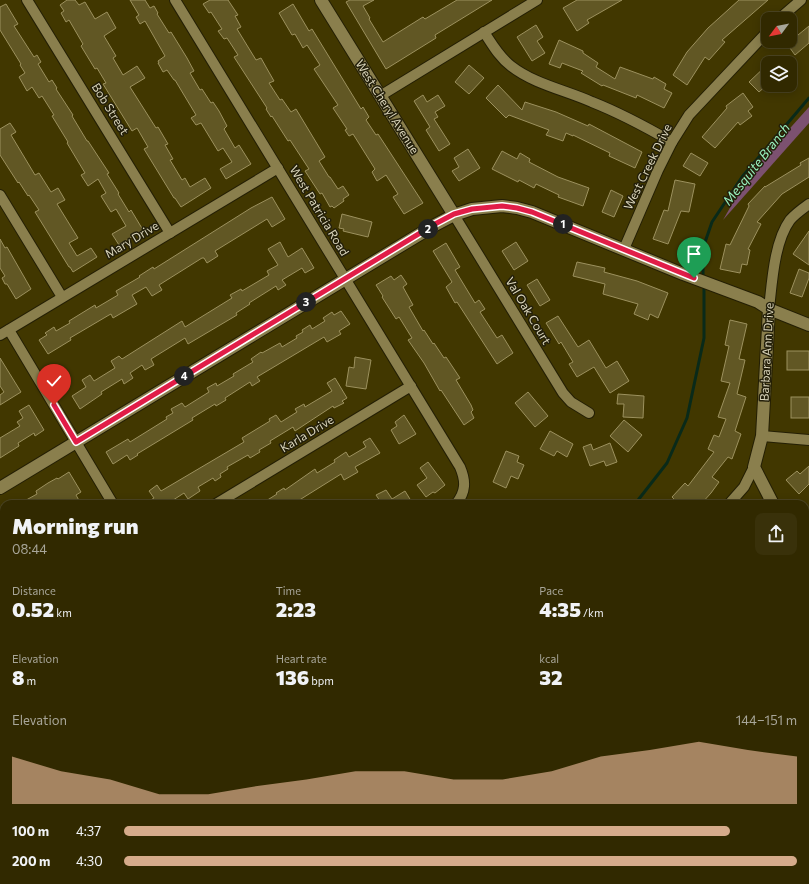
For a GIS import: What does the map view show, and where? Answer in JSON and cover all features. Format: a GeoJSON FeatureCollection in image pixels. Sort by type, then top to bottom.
{"type":"FeatureCollection","features":[{"type":"Feature","properties":{"kind":"street","name":"Bob Street"},"geometry":{"type":"LineString","coordinates":[[27,0],[170,232]]}},
{"type":"Feature","properties":{"kind":"street","name":"West Patricia Road"},"geometry":{"type":"LineString","coordinates":[[175,0],[460,467],[464,477],[465,486],[459,500]]}},
{"type":"Feature","properties":{"kind":"street","name":"West Cheryl Avenue"},"geometry":{"type":"LineString","coordinates":[[321,0],[454,214]]}},
{"type":"Feature","properties":{"kind":"street"},"geometry":{"type":"LineString","coordinates":[[380,96],[537,0]]}},
{"type":"Feature","properties":{"kind":"street"},"geometry":{"type":"LineString","coordinates":[[787,12],[801,0]]}},
{"type":"Feature","properties":{"kind":"street"},"geometry":{"type":"LineString","coordinates":[[484,32],[496,51],[509,65],[523,75],[592,102],[638,123],[672,142]]}},
{"type":"Feature","properties":{"kind":"street","name":"West Creek Drive"},"geometry":{"type":"LineString","coordinates":[[624,249],[658,170],[672,142],[689,115],[761,38]]}},
{"type":"Feature","properties":{"kind":"street","name":"Mary Drive"},"geometry":{"type":"LineString","coordinates":[[4,333],[278,168]]}},
{"type":"Feature","properties":{"kind":"street"},"geometry":{"type":"LineString","coordinates":[[0,195],[62,297]]}},
{"type":"Feature","properties":{"kind":"street","name":"Barbara Ann Drive"},"geometry":{"type":"LineString","coordinates":[[733,500],[744,487],[754,467],[762,436],[769,309],[773,270],[777,251],[790,221],[799,211],[809,204]]}},
{"type":"Feature","properties":{"kind":"street"},"geometry":{"type":"LineString","coordinates":[[0,488],[345,278],[454,214],[472,209],[502,206],[532,212],[694,278],[758,302],[769,309],[809,325]]}},
{"type":"Feature","properties":{"kind":"street","name":"Val Oak Court"},"geometry":{"type":"LineString","coordinates":[[454,214],[563,393],[571,402],[589,413]]}},
{"type":"Feature","properties":{"kind":"street"},"geometry":{"type":"LineString","coordinates":[[4,333],[76,442],[111,500]]}},
{"type":"Feature","properties":{"kind":"street","name":"Karla Drive"},"geometry":{"type":"LineString","coordinates":[[223,500],[411,386]]}},
{"type":"Feature","properties":{"kind":"street"},"geometry":{"type":"LineString","coordinates":[[762,436],[809,440]]}},
{"type":"Feature","properties":{"kind":"street"},"geometry":{"type":"LineString","coordinates":[[754,467],[771,500]]}},
{"type":"Feature","properties":{"kind":"shaded area"},"geometry":{"type":"Polygon","coordinates":[[[809,107],[809,123],[723,220],[750,173],[809,107]]]}},
{"type":"Feature","properties":{"kind":"building"},"geometry":{"type":"Polygon","coordinates":[[[67,0],[75,0],[79,5],[85,2],[95,19],[107,12],[116,28],[104,36],[116,56],[113,58],[123,75],[137,66],[145,78],[130,87],[168,144],[165,145],[173,159],[170,160],[182,180],[185,178],[190,187],[205,178],[211,188],[181,207],[174,198],[144,149],[148,147],[137,128],[132,131],[103,84],[106,83],[97,68],[95,69],[81,46],[83,44],[69,20],[66,22],[61,13],[64,11],[60,5],[67,0]]]}},
{"type":"Feature","properties":{"kind":"building"},"geometry":{"type":"Polygon","coordinates":[[[130,0],[145,0],[150,8],[154,6],[158,13],[157,14],[169,33],[171,32],[187,58],[194,71],[190,73],[200,90],[202,89],[211,103],[213,102],[219,111],[227,126],[224,129],[235,148],[239,145],[251,164],[226,179],[220,169],[232,162],[223,148],[218,151],[201,123],[196,125],[191,118],[196,115],[175,80],[167,70],[163,72],[158,61],[165,56],[145,21],[140,24],[136,17],[139,15],[130,0]]]}},
{"type":"Feature","properties":{"kind":"building"},"geometry":{"type":"Polygon","coordinates":[[[210,0],[228,0],[238,15],[235,16],[241,27],[237,29],[256,60],[261,58],[274,81],[269,83],[280,100],[282,99],[291,112],[296,109],[325,157],[319,161],[338,189],[343,186],[349,195],[343,199],[344,201],[334,208],[332,206],[330,207],[322,193],[320,194],[305,171],[309,169],[290,140],[288,141],[272,116],[271,117],[266,109],[267,108],[234,57],[238,55],[227,38],[224,39],[218,31],[222,29],[211,12],[209,13],[203,4],[210,0]]]}},
{"type":"Feature","properties":{"kind":"building"},"geometry":{"type":"Polygon","coordinates":[[[350,0],[374,0],[363,6],[383,42],[423,17],[425,19],[457,0],[492,0],[435,35],[436,38],[386,69],[346,2],[350,0]]]}},
{"type":"Feature","properties":{"kind":"building"},"geometry":{"type":"Polygon","coordinates":[[[577,0],[622,0],[587,20],[589,23],[577,31],[563,8],[577,0]]]}},
{"type":"Feature","properties":{"kind":"building"},"geometry":{"type":"Polygon","coordinates":[[[739,0],[768,0],[722,40],[725,42],[709,60],[705,57],[687,85],[673,75],[687,52],[708,28],[739,0]]]}},
{"type":"Feature","properties":{"kind":"building"},"geometry":{"type":"Polygon","coordinates":[[[6,4],[18,24],[14,26],[34,57],[37,55],[41,62],[38,64],[49,82],[52,80],[87,141],[109,173],[107,174],[119,193],[118,194],[129,212],[131,210],[143,230],[119,245],[112,234],[126,226],[116,209],[111,212],[101,196],[106,193],[98,179],[88,186],[81,175],[85,173],[52,116],[54,115],[42,96],[39,98],[32,87],[27,91],[19,77],[25,73],[0,30],[0,7],[6,4]]]}},
{"type":"Feature","properties":{"kind":"building"},"geometry":{"type":"Polygon","coordinates":[[[293,4],[309,31],[312,29],[361,109],[363,107],[369,117],[366,120],[376,135],[378,134],[423,203],[404,214],[393,197],[398,194],[386,175],[377,181],[372,172],[375,169],[353,134],[349,136],[345,130],[347,129],[333,108],[338,105],[314,69],[320,65],[307,45],[303,48],[295,34],[292,35],[279,13],[293,4]]]}},
{"type":"Feature","properties":{"kind":"building"},"geometry":{"type":"Polygon","coordinates":[[[536,25],[543,37],[537,41],[545,53],[532,61],[517,37],[536,25]]]}},
{"type":"Feature","properties":{"kind":"building"},"geometry":{"type":"Polygon","coordinates":[[[809,26],[809,43],[795,55],[790,48],[797,48],[797,36],[809,26]]]}},
{"type":"Feature","properties":{"kind":"building"},"geometry":{"type":"Polygon","coordinates":[[[559,40],[583,51],[583,53],[598,63],[596,67],[615,79],[620,67],[653,79],[654,77],[666,84],[664,89],[672,93],[664,108],[637,95],[636,98],[603,85],[602,86],[581,73],[583,71],[562,63],[560,68],[549,64],[559,40]]]}},
{"type":"Feature","properties":{"kind":"building"},"geometry":{"type":"Polygon","coordinates":[[[469,65],[484,78],[469,94],[455,82],[469,65]]]}},
{"type":"Feature","properties":{"kind":"building"},"geometry":{"type":"Polygon","coordinates":[[[761,71],[761,90],[759,92],[749,82],[761,71]]]}},
{"type":"Feature","properties":{"kind":"building"},"geometry":{"type":"Polygon","coordinates":[[[498,85],[522,110],[525,102],[556,112],[588,126],[589,124],[642,152],[635,168],[609,156],[610,153],[573,135],[566,133],[563,141],[546,135],[549,130],[509,115],[506,118],[486,98],[498,85]]]}},
{"type":"Feature","properties":{"kind":"building"},"geometry":{"type":"Polygon","coordinates":[[[743,93],[753,107],[748,111],[752,116],[740,125],[738,122],[715,148],[702,137],[727,108],[726,106],[743,93]]]}},
{"type":"Feature","properties":{"kind":"building"},"geometry":{"type":"Polygon","coordinates":[[[423,95],[427,102],[438,95],[445,106],[435,112],[438,117],[434,119],[450,144],[439,151],[426,130],[430,127],[414,101],[423,95]]]}},
{"type":"Feature","properties":{"kind":"building"},"geometry":{"type":"Polygon","coordinates":[[[10,123],[16,132],[11,135],[35,175],[39,173],[51,192],[58,188],[65,200],[57,204],[78,238],[69,243],[77,256],[91,248],[97,257],[73,272],[35,212],[39,210],[19,182],[18,183],[0,155],[0,129],[10,123]]]}},
{"type":"Feature","properties":{"kind":"building"},"geometry":{"type":"Polygon","coordinates":[[[468,149],[480,168],[459,181],[452,171],[459,167],[454,158],[468,149]]]}},
{"type":"Feature","properties":{"kind":"building"},"geometry":{"type":"Polygon","coordinates":[[[502,151],[517,159],[520,153],[530,159],[529,162],[558,177],[589,188],[583,206],[558,197],[559,195],[536,184],[534,188],[492,169],[502,151]]]}},
{"type":"Feature","properties":{"kind":"building"},"geometry":{"type":"Polygon","coordinates":[[[691,153],[708,163],[700,176],[683,166],[691,153]]]}},
{"type":"Feature","properties":{"kind":"building"},"geometry":{"type":"Polygon","coordinates":[[[809,158],[809,177],[782,194],[757,222],[761,224],[748,249],[750,250],[747,265],[742,264],[740,273],[720,269],[726,244],[730,245],[749,206],[748,204],[765,186],[801,165],[800,163],[809,158]]]}},
{"type":"Feature","properties":{"kind":"building"},"geometry":{"type":"Polygon","coordinates":[[[675,180],[695,184],[689,212],[681,211],[668,244],[653,239],[664,210],[668,211],[675,180]]]}},
{"type":"Feature","properties":{"kind":"building"},"geometry":{"type":"Polygon","coordinates":[[[611,190],[623,196],[614,217],[602,212],[611,190]]]}},
{"type":"Feature","properties":{"kind":"building"},"geometry":{"type":"Polygon","coordinates":[[[272,197],[285,219],[272,227],[267,219],[215,251],[218,256],[207,263],[204,258],[202,258],[159,285],[162,290],[152,296],[146,287],[132,295],[137,304],[113,318],[111,314],[109,315],[70,338],[71,340],[48,354],[39,340],[47,335],[45,333],[54,327],[56,331],[95,305],[96,308],[118,295],[116,291],[140,277],[139,276],[153,267],[154,269],[251,208],[272,197]]]}},
{"type":"Feature","properties":{"kind":"building"},"geometry":{"type":"Polygon","coordinates":[[[342,214],[372,222],[368,237],[343,231],[344,229],[339,228],[342,214]]]}},
{"type":"Feature","properties":{"kind":"building"},"geometry":{"type":"Polygon","coordinates":[[[809,231],[809,265],[793,254],[809,231]]]}},
{"type":"Feature","properties":{"kind":"building"},"geometry":{"type":"Polygon","coordinates":[[[0,239],[5,248],[7,247],[31,289],[16,299],[2,278],[5,276],[0,268],[0,239]]]}},
{"type":"Feature","properties":{"kind":"building"},"geometry":{"type":"Polygon","coordinates":[[[280,242],[288,257],[302,248],[314,268],[305,273],[302,268],[282,280],[286,285],[278,290],[276,286],[249,303],[250,304],[236,313],[237,315],[188,344],[185,338],[151,359],[154,365],[145,370],[142,365],[130,373],[133,378],[124,384],[122,379],[101,392],[102,394],[80,409],[72,396],[86,387],[82,380],[90,375],[94,381],[115,368],[111,361],[119,356],[122,359],[182,321],[185,327],[232,298],[230,295],[241,289],[242,291],[269,275],[267,271],[278,265],[268,249],[280,242]]]}},
{"type":"Feature","properties":{"kind":"building"},"geometry":{"type":"Polygon","coordinates":[[[516,242],[528,261],[514,270],[502,251],[516,242]]]}},
{"type":"Feature","properties":{"kind":"building"},"geometry":{"type":"Polygon","coordinates":[[[446,243],[460,267],[455,270],[475,303],[479,300],[485,309],[480,312],[497,338],[502,335],[513,353],[497,364],[457,302],[455,303],[446,287],[452,282],[433,251],[446,243]]]}},
{"type":"Feature","properties":{"kind":"building"},"geometry":{"type":"Polygon","coordinates":[[[577,262],[605,268],[604,272],[637,281],[668,293],[658,318],[650,314],[648,320],[634,314],[638,304],[603,294],[605,284],[573,276],[577,262]]]}},
{"type":"Feature","properties":{"kind":"building"},"geometry":{"type":"Polygon","coordinates":[[[799,269],[809,273],[809,278],[802,297],[790,293],[799,269]]]}},
{"type":"Feature","properties":{"kind":"building"},"geometry":{"type":"Polygon","coordinates":[[[401,275],[407,284],[403,287],[413,305],[409,307],[423,331],[424,330],[444,358],[446,357],[460,378],[456,380],[471,405],[473,410],[471,412],[474,418],[464,425],[441,390],[440,391],[424,363],[408,340],[412,338],[399,317],[396,319],[376,285],[391,276],[394,280],[401,275]]]}},
{"type":"Feature","properties":{"kind":"building"},"geometry":{"type":"Polygon","coordinates":[[[537,279],[550,300],[540,306],[527,285],[537,279]]]}},
{"type":"Feature","properties":{"kind":"building"},"geometry":{"type":"Polygon","coordinates":[[[341,311],[350,324],[339,331],[341,334],[327,342],[324,337],[257,377],[260,381],[252,386],[250,382],[225,398],[226,400],[216,406],[215,404],[192,418],[193,420],[137,454],[138,455],[130,460],[127,455],[113,464],[106,452],[128,439],[130,442],[167,419],[166,417],[173,413],[171,409],[182,403],[185,407],[209,392],[207,388],[216,383],[217,386],[234,376],[233,374],[253,362],[251,359],[261,352],[262,353],[280,343],[282,347],[297,338],[296,336],[303,332],[302,330],[310,325],[312,329],[325,321],[323,318],[332,312],[334,315],[341,311]]]}},
{"type":"Feature","properties":{"kind":"building"},"geometry":{"type":"Polygon","coordinates":[[[558,316],[578,347],[589,340],[606,368],[617,361],[629,381],[610,393],[594,367],[577,377],[569,364],[573,362],[561,342],[559,344],[546,323],[558,316]]]}},
{"type":"Feature","properties":{"kind":"building"},"geometry":{"type":"Polygon","coordinates":[[[730,320],[747,324],[739,359],[745,360],[737,394],[746,397],[735,431],[741,434],[732,459],[728,457],[712,477],[719,482],[705,500],[675,500],[672,497],[685,483],[688,486],[714,452],[708,449],[714,435],[719,437],[726,419],[718,417],[730,383],[721,381],[729,346],[725,345],[730,320]]]}},
{"type":"Feature","properties":{"kind":"building"},"geometry":{"type":"Polygon","coordinates":[[[787,351],[809,351],[809,370],[787,370],[787,351]]]}},
{"type":"Feature","properties":{"kind":"building"},"geometry":{"type":"Polygon","coordinates":[[[355,357],[371,360],[366,389],[346,386],[349,367],[354,368],[355,357]]]}},
{"type":"Feature","properties":{"kind":"building"},"geometry":{"type":"Polygon","coordinates":[[[0,358],[21,392],[0,405],[0,395],[4,392],[0,386],[0,358]]]}},
{"type":"Feature","properties":{"kind":"building"},"geometry":{"type":"Polygon","coordinates":[[[335,378],[347,398],[342,401],[344,403],[334,408],[333,406],[295,431],[293,427],[270,441],[271,443],[259,450],[260,452],[250,458],[248,455],[227,467],[228,469],[220,474],[221,477],[215,481],[213,478],[198,487],[200,491],[188,499],[184,493],[173,500],[151,500],[154,498],[149,491],[157,485],[161,491],[244,442],[242,438],[270,421],[269,419],[276,415],[281,422],[297,412],[295,409],[304,404],[305,407],[332,391],[327,383],[335,378]]]}},
{"type":"Feature","properties":{"kind":"building"},"geometry":{"type":"Polygon","coordinates":[[[528,392],[548,416],[535,427],[515,403],[528,392]]]}},
{"type":"Feature","properties":{"kind":"building"},"geometry":{"type":"Polygon","coordinates":[[[618,394],[644,396],[643,418],[623,417],[624,404],[617,404],[618,394]]]}},
{"type":"Feature","properties":{"kind":"building"},"geometry":{"type":"Polygon","coordinates":[[[791,397],[809,397],[809,418],[791,418],[791,397]]]}},
{"type":"Feature","properties":{"kind":"building"},"geometry":{"type":"Polygon","coordinates":[[[29,405],[44,430],[35,436],[34,433],[18,443],[19,446],[0,458],[0,438],[20,426],[17,422],[23,418],[19,411],[29,405]]]}},
{"type":"Feature","properties":{"kind":"building"},"geometry":{"type":"Polygon","coordinates":[[[404,415],[416,434],[399,444],[391,430],[397,426],[395,422],[404,415]]]}},
{"type":"Feature","properties":{"kind":"building"},"geometry":{"type":"Polygon","coordinates":[[[624,420],[642,435],[628,452],[610,436],[624,420]]]}},
{"type":"Feature","properties":{"kind":"building"},"geometry":{"type":"Polygon","coordinates":[[[550,431],[573,444],[567,457],[557,451],[554,456],[540,449],[550,431]]]}},
{"type":"Feature","properties":{"kind":"building"},"geometry":{"type":"Polygon","coordinates":[[[370,438],[380,453],[355,467],[358,472],[344,480],[341,474],[299,500],[267,500],[284,488],[285,490],[315,469],[317,473],[335,462],[334,460],[346,452],[349,457],[366,447],[363,442],[370,438]]]}},
{"type":"Feature","properties":{"kind":"building"},"geometry":{"type":"Polygon","coordinates":[[[610,443],[617,462],[606,466],[604,461],[590,466],[583,447],[591,444],[593,450],[610,443]]]}},
{"type":"Feature","properties":{"kind":"building"},"geometry":{"type":"Polygon","coordinates":[[[506,451],[519,456],[517,462],[524,465],[518,479],[511,476],[506,488],[493,482],[506,451]]]}},
{"type":"Feature","properties":{"kind":"building"},"geometry":{"type":"Polygon","coordinates":[[[428,462],[445,485],[435,493],[433,492],[426,497],[417,485],[427,478],[420,468],[428,462]]]}},
{"type":"Feature","properties":{"kind":"building"},"geometry":{"type":"Polygon","coordinates":[[[809,466],[809,484],[799,494],[786,480],[797,471],[800,474],[809,466]]]}},
{"type":"Feature","properties":{"kind":"building"},"geometry":{"type":"Polygon","coordinates":[[[69,472],[81,492],[76,495],[79,500],[26,500],[37,494],[36,491],[48,483],[57,478],[58,479],[69,472]]]}},
{"type":"Feature","properties":{"kind":"building"},"geometry":{"type":"Polygon","coordinates":[[[386,490],[392,499],[405,491],[411,500],[379,500],[376,495],[386,490]]]}},
{"type":"Feature","properties":{"kind":"waterway","name":"Mesquite Branch"},"geometry":{"type":"LineString","coordinates":[[703,279],[703,248],[712,222],[742,177],[809,98]]}},
{"type":"Feature","properties":{"kind":"waterway","name":"Mesquite Branch"},"geometry":{"type":"LineString","coordinates":[[638,500],[667,463],[687,418],[704,338],[704,285]]}},
{"type":"Feature","properties":{"kind":"route"},"geometry":{"type":"LineString","coordinates":[[54,405],[76,442],[435,224],[454,214],[472,209],[502,206],[532,212],[694,278]]}}]}
